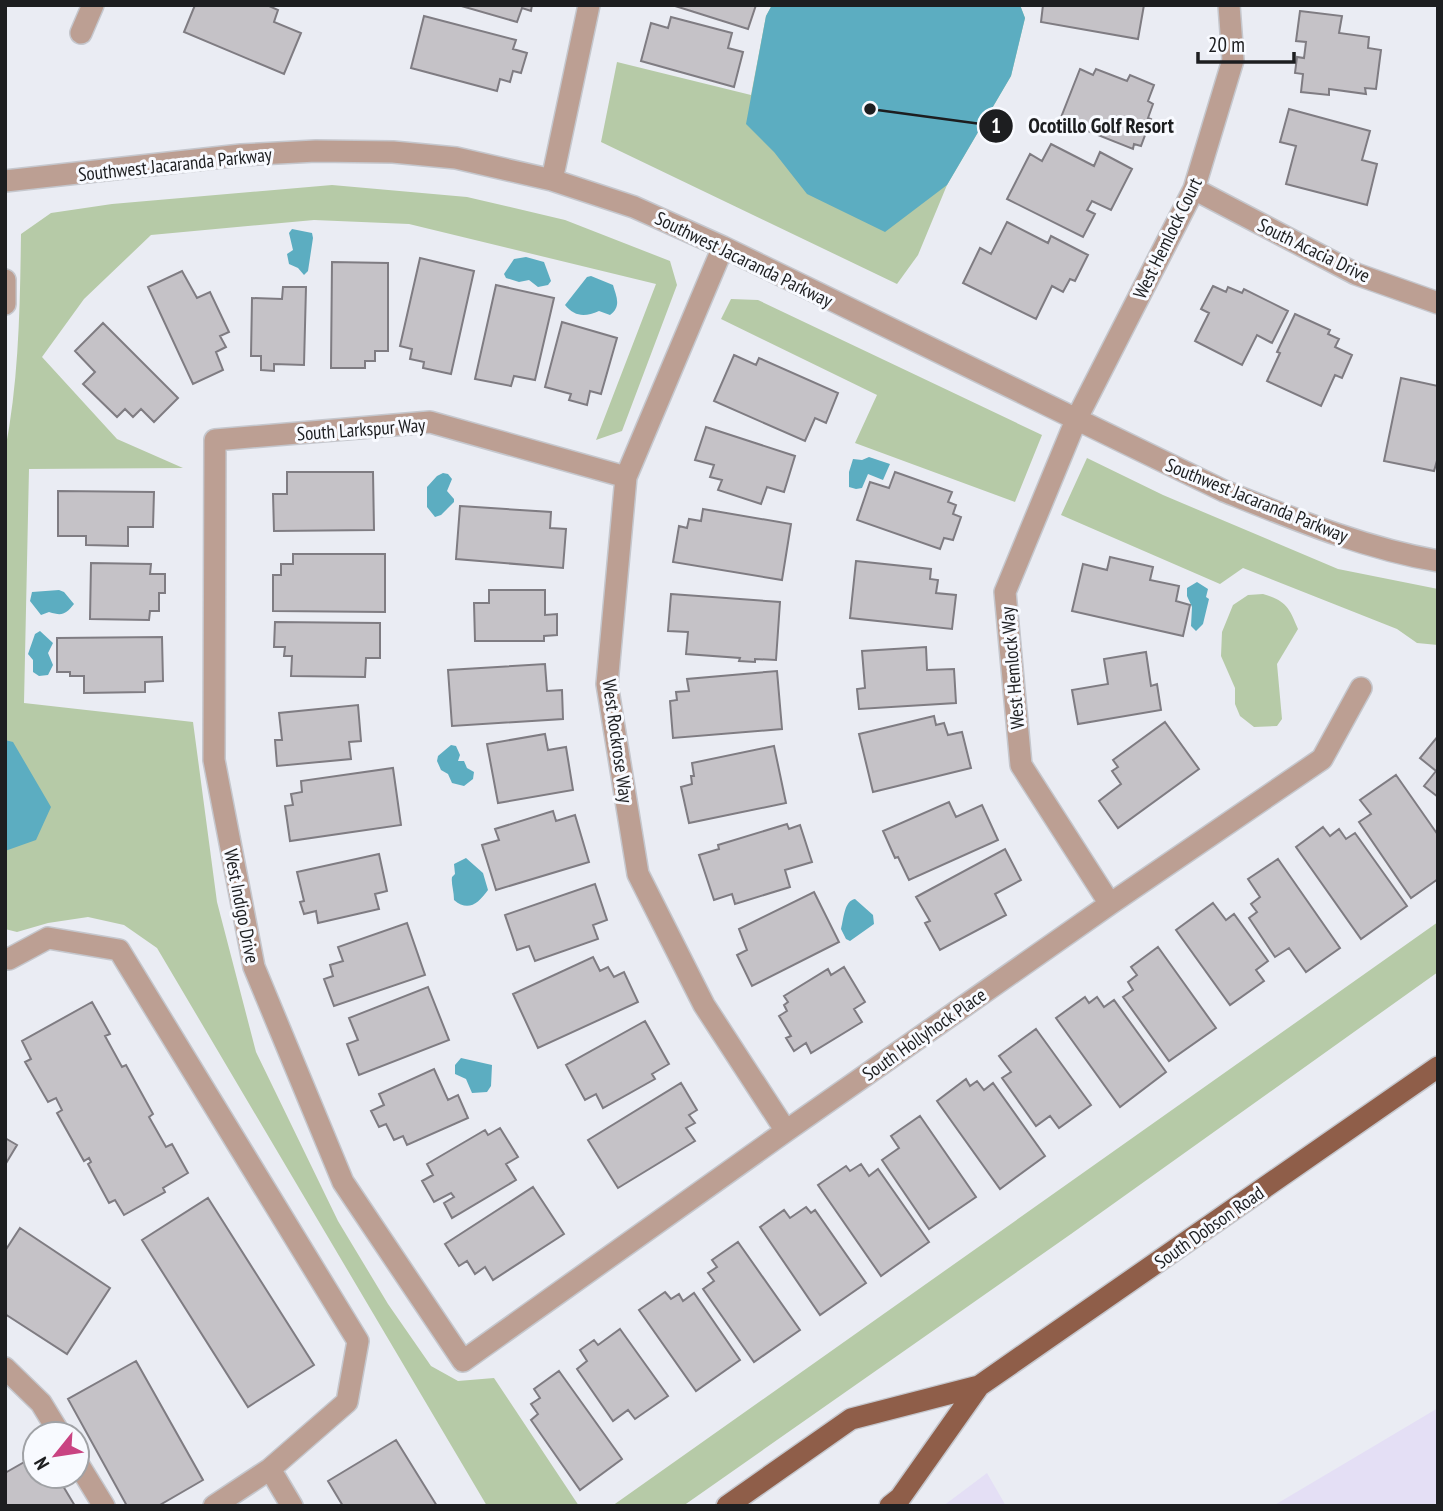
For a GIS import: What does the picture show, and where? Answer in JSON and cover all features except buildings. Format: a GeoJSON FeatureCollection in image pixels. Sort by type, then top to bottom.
{"type":"FeatureCollection","features":[{"type":"Feature","properties":{"kind":"main road","name":"South Dobson Road"},"geometry":{"type":"LineString","coordinates":[[890,1506],[900,1498],[979,1386],[1438,1067]]}},
{"type":"Feature","properties":{"kind":"main road","name":"South Dobson Road"},"geometry":{"type":"LineString","coordinates":[[727,1506],[850,1419],[979,1386]]}},
{"type":"Feature","properties":{"kind":"street"},"geometry":{"type":"LineString","coordinates":[[81,33],[93,5]]}},
{"type":"Feature","properties":{"kind":"street"},"geometry":{"type":"LineString","coordinates":[[552,180],[589,5]]}},
{"type":"Feature","properties":{"kind":"street","name":"West Hemlock Court"},"geometry":{"type":"LineString","coordinates":[[1076,420],[1195,189],[1233,60],[1229,5]]}},
{"type":"Feature","properties":{"kind":"street","name":"Southwest Jacaranda Parkway"},"geometry":{"type":"LineString","coordinates":[[5,181],[241,155],[316,151],[393,152],[456,158],[552,180],[635,206],[1224,491],[1375,548],[1438,561]]}},
{"type":"Feature","properties":{"kind":"street","name":"South Acacia Drive"},"geometry":{"type":"LineString","coordinates":[[1195,189],[1356,274],[1438,303]]}},
{"type":"Feature","properties":{"kind":"street","name":"West Rockrose Way"},"geometry":{"type":"LineString","coordinates":[[723,247],[626,477],[607,684],[638,874],[704,1005],[786,1131]]}},
{"type":"Feature","properties":{"kind":"street"},"geometry":{"type":"LineString","coordinates":[[5,280],[5,304]]}},
{"type":"Feature","properties":{"kind":"street","name":"West Hemlock Way"},"geometry":{"type":"LineString","coordinates":[[1076,420],[1004,592],[1021,765],[1110,904]]}},
{"type":"Feature","properties":{"kind":"street","name":"South Larkspur Way"},"geometry":{"type":"LineString","coordinates":[[215,440],[430,422],[626,477]]}},
{"type":"Feature","properties":{"kind":"street","name":"West Indigo Drive"},"geometry":{"type":"LineString","coordinates":[[215,440],[214,760],[254,967],[343,1182],[464,1361]]}},
{"type":"Feature","properties":{"kind":"street","name":"South Hollyhock Place"},"geometry":{"type":"LineString","coordinates":[[464,1361],[786,1131],[1322,759],[1361,688]]}},
{"type":"Feature","properties":{"kind":"street"},"geometry":{"type":"LineString","coordinates":[[7,961],[48,938],[119,950],[358,1341],[347,1402],[270,1469],[214,1506]]}},
{"type":"Feature","properties":{"kind":"street"},"geometry":{"type":"LineString","coordinates":[[5,1368],[41,1403],[51,1420]]}},
{"type":"Feature","properties":{"kind":"street"},"geometry":{"type":"LineString","coordinates":[[270,1469],[292,1506]]}},
{"type":"Feature","properties":{"kind":"street"},"geometry":{"type":"LineString","coordinates":[[91,1485],[104,1506]]}},
{"type":"Feature","properties":{"kind":"shaded area"},"geometry":{"type":"Polygon","coordinates":[[[1438,1408],[1438,1506],[1273,1506],[1438,1408]]]}},
{"type":"Feature","properties":{"kind":"shaded area"},"geometry":{"type":"Polygon","coordinates":[[[987,1473],[1006,1506],[943,1506],[987,1473]]]}},
{"type":"Feature","properties":{"kind":"green space"},"geometry":{"type":"Polygon","coordinates":[[[772,5],[1020,5],[1025,18],[1011,76],[947,185],[918,255],[897,284],[601,142],[617,62],[751,95],[766,16],[772,5]]]}},
{"type":"Feature","properties":{"kind":"green space"},"geometry":{"type":"Polygon","coordinates":[[[332,185],[467,197],[565,220],[670,261],[677,285],[622,431],[596,440],[656,284],[409,224],[314,220],[151,235],[84,299],[42,357],[117,439],[183,468],[29,469],[24,703],[193,722],[217,902],[256,1052],[338,1221],[388,1304],[431,1366],[458,1381],[494,1378],[579,1506],[487,1506],[157,948],[124,925],[88,917],[48,923],[17,932],[5,929],[5,451],[16,370],[21,234],[51,213],[112,204],[332,185]]]}},
{"type":"Feature","properties":{"kind":"green space"},"geometry":{"type":"Polygon","coordinates":[[[731,299],[758,300],[1042,435],[1015,502],[855,443],[877,395],[721,319],[731,299]]]}},
{"type":"Feature","properties":{"kind":"green space"},"geometry":{"type":"Polygon","coordinates":[[[1087,458],[1163,495],[1338,569],[1438,589],[1438,645],[1417,643],[1397,629],[1243,568],[1220,584],[1061,515],[1087,458]]]}},
{"type":"Feature","properties":{"kind":"green space"},"geometry":{"type":"Polygon","coordinates":[[[1263,594],[1286,606],[1298,629],[1277,664],[1282,719],[1277,726],[1254,727],[1240,716],[1235,704],[1235,688],[1221,656],[1222,632],[1233,605],[1248,595],[1263,594]]]}},
{"type":"Feature","properties":{"kind":"green space"},"geometry":{"type":"Polygon","coordinates":[[[1438,922],[1438,972],[1071,1234],[683,1506],[612,1506],[1438,922]]]}},
{"type":"Feature","properties":{"kind":"water"},"geometry":{"type":"Polygon","coordinates":[[[772,5],[1020,5],[1025,18],[1011,76],[947,185],[885,232],[807,194],[774,152],[746,124],[766,16],[772,5]]]}},
{"type":"Feature","properties":{"kind":"water"},"geometry":{"type":"Polygon","coordinates":[[[292,229],[312,233],[308,271],[304,275],[289,264],[287,254],[293,250],[289,233],[292,229]]]}},
{"type":"Feature","properties":{"kind":"water"},"geometry":{"type":"Polygon","coordinates":[[[526,257],[544,262],[551,281],[548,285],[538,287],[529,280],[519,282],[506,278],[504,274],[514,259],[526,257]]]}},
{"type":"Feature","properties":{"kind":"water"},"geometry":{"type":"Polygon","coordinates":[[[591,276],[613,285],[617,304],[610,315],[599,311],[580,315],[565,305],[587,277],[591,276]]]}},
{"type":"Feature","properties":{"kind":"water"},"geometry":{"type":"Polygon","coordinates":[[[869,457],[890,464],[883,480],[868,474],[862,488],[849,487],[849,472],[853,459],[862,460],[869,457]]]}},
{"type":"Feature","properties":{"kind":"water"},"geometry":{"type":"Polygon","coordinates":[[[443,473],[452,479],[447,491],[454,502],[441,515],[435,517],[427,507],[427,487],[443,473]]]}},
{"type":"Feature","properties":{"kind":"water"},"geometry":{"type":"Polygon","coordinates":[[[1197,582],[1208,589],[1206,597],[1209,599],[1203,624],[1196,631],[1191,626],[1192,607],[1187,588],[1197,582]]]}},
{"type":"Feature","properties":{"kind":"water"},"geometry":{"type":"Polygon","coordinates":[[[59,590],[74,604],[63,614],[49,612],[41,615],[30,601],[32,592],[59,590]]]}},
{"type":"Feature","properties":{"kind":"water"},"geometry":{"type":"Polygon","coordinates":[[[40,631],[53,643],[48,653],[53,665],[48,675],[39,676],[33,672],[33,660],[28,654],[35,634],[40,631]]]}},
{"type":"Feature","properties":{"kind":"water"},"geometry":{"type":"Polygon","coordinates":[[[5,740],[13,742],[51,807],[36,840],[5,851],[5,740]]]}},
{"type":"Feature","properties":{"kind":"water"},"geometry":{"type":"Polygon","coordinates":[[[451,745],[456,746],[460,755],[458,761],[464,761],[467,768],[474,772],[473,779],[464,786],[452,783],[437,761],[438,756],[451,745]]]}},
{"type":"Feature","properties":{"kind":"water"},"geometry":{"type":"Polygon","coordinates":[[[466,858],[483,873],[488,890],[477,902],[468,906],[454,900],[452,882],[454,864],[466,858]]]}},
{"type":"Feature","properties":{"kind":"water"},"geometry":{"type":"Polygon","coordinates":[[[855,899],[873,915],[874,924],[850,941],[841,929],[847,906],[855,899]]]}},
{"type":"Feature","properties":{"kind":"water"},"geometry":{"type":"Polygon","coordinates":[[[461,1058],[492,1065],[491,1086],[487,1092],[472,1093],[466,1079],[455,1074],[455,1065],[461,1058]]]}},
{"type":"Feature","properties":{"kind":"place","name":"Ocotillo Golf Resort"},"geometry":{"type":"Point","coordinates":[870,109]}}]}
